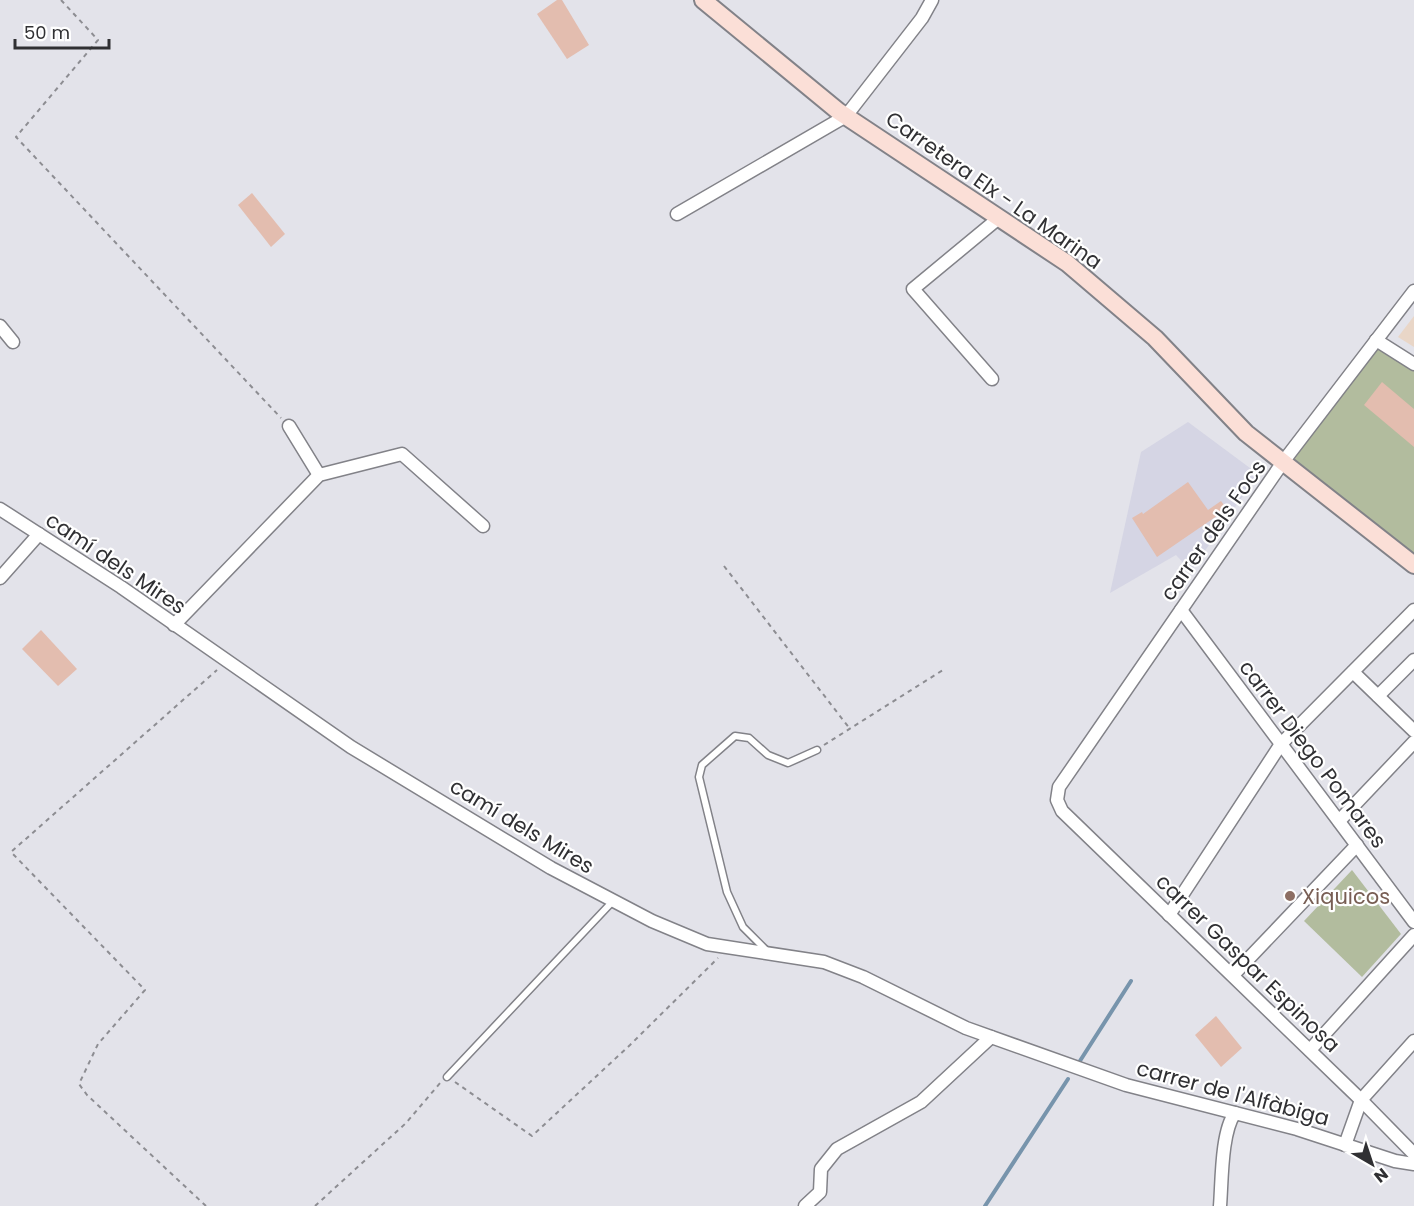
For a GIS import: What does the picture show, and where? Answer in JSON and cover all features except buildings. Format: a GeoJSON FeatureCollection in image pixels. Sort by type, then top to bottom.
{"type":"FeatureCollection","features":[{"type":"Feature","properties":{"kind":"main road","name":"Carretera Elx - La Marina"},"geometry":{"type":"LineString","coordinates":[[704,0],[846,116],[1068,263],[1155,338],[1246,433],[1414,565]]}},
{"type":"Feature","properties":{"kind":"street"},"geometry":{"type":"LineString","coordinates":[[677,214],[846,116],[922,18],[932,0]]}},
{"type":"Feature","properties":{"kind":"street"},"geometry":{"type":"LineString","coordinates":[[992,378],[913,289],[1000,217]]}},
{"type":"Feature","properties":{"kind":"street","name":"carrer dels Focs"},"geometry":{"type":"LineString","coordinates":[[1057,800],[1059,787],[1283,462],[1414,291]]}},
{"type":"Feature","properties":{"kind":"street"},"geometry":{"type":"LineString","coordinates":[[0,326],[13,342]]}},
{"type":"Feature","properties":{"kind":"street"},"geometry":{"type":"LineString","coordinates":[[1377,340],[1414,364]]}},
{"type":"Feature","properties":{"kind":"street"},"geometry":{"type":"LineString","coordinates":[[289,426],[319,475]]}},
{"type":"Feature","properties":{"kind":"street"},"geometry":{"type":"LineString","coordinates":[[174,625],[319,475],[402,454],[483,526]]}},
{"type":"Feature","properties":{"kind":"street","name":"camí dels Mires"},"geometry":{"type":"LineString","coordinates":[[0,509],[351,747],[550,868],[613,901],[707,944],[824,962],[862,976],[966,1028],[1076,1068]]}},
{"type":"Feature","properties":{"kind":"street"},"geometry":{"type":"LineString","coordinates":[[0,578],[39,534]]}},
{"type":"Feature","properties":{"kind":"street","name":"carrer Diego Pomares"},"geometry":{"type":"LineString","coordinates":[[1181,610],[1414,922]]}},
{"type":"Feature","properties":{"kind":"street"},"geometry":{"type":"LineString","coordinates":[[1169,915],[1281,744],[1414,610]]}},
{"type":"Feature","properties":{"kind":"street"},"geometry":{"type":"LineString","coordinates":[[1378,696],[1414,660]]}},
{"type":"Feature","properties":{"kind":"street"},"geometry":{"type":"LineString","coordinates":[[1353,672],[1414,731]]}},
{"type":"Feature","properties":{"kind":"street"},"geometry":{"type":"LineString","coordinates":[[1339,821],[1414,742]]}},
{"type":"Feature","properties":{"kind":"street","name":"carrer Gaspar Espinosa"},"geometry":{"type":"LineString","coordinates":[[1057,800],[1062,811],[1310,1050],[1414,1154]]}},
{"type":"Feature","properties":{"kind":"street"},"geometry":{"type":"LineString","coordinates":[[1233,975],[1357,845]]}},
{"type":"Feature","properties":{"kind":"street"},"geometry":{"type":"LineString","coordinates":[[1310,1050],[1414,935]]}},
{"type":"Feature","properties":{"kind":"street"},"geometry":{"type":"LineString","coordinates":[[805,1206],[820,1192],[821,1169],[837,1149],[921,1102],[991,1037]]}},
{"type":"Feature","properties":{"kind":"street"},"geometry":{"type":"LineString","coordinates":[[1345,1145],[1361,1100],[1414,1041]]}},
{"type":"Feature","properties":{"kind":"street","name":"carrer de l'Alfàbiga"},"geometry":{"type":"LineString","coordinates":[[1076,1068],[1126,1085],[1297,1129],[1395,1161],[1414,1164]]}},
{"type":"Feature","properties":{"kind":"street"},"geometry":{"type":"LineString","coordinates":[[1220,1206],[1230,1120],[1235,1113]]}},
{"type":"Feature","properties":{"kind":"lane"},"geometry":{"type":"LineString","coordinates":[[771,955],[743,927],[727,892],[699,777],[702,765],[735,736],[749,738],[768,755],[788,763],[816,750]]}},
{"type":"Feature","properties":{"kind":"lane"},"geometry":{"type":"LineString","coordinates":[[447,1077],[613,901]]}},
{"type":"Feature","properties":{"kind":"path"},"geometry":{"type":"LineString","coordinates":[[61,0],[98,40],[16,137],[289,426]]}},
{"type":"Feature","properties":{"kind":"path"},"geometry":{"type":"LineString","coordinates":[[724,567],[850,729]]}},
{"type":"Feature","properties":{"kind":"path"},"geometry":{"type":"LineString","coordinates":[[206,1206],[87,1095],[79,1084],[98,1044],[145,990],[11,852],[226,663]]}},
{"type":"Feature","properties":{"kind":"path"},"geometry":{"type":"LineString","coordinates":[[816,750],[943,670]]}},
{"type":"Feature","properties":{"kind":"path"},"geometry":{"type":"LineString","coordinates":[[315,1206],[406,1123],[447,1077],[532,1136],[630,1046],[728,948]]}},
{"type":"Feature","properties":{"kind":"shaded area"},"geometry":{"type":"Polygon","coordinates":[[[1414,316],[1414,347],[1398,337],[1414,316]]]}},
{"type":"Feature","properties":{"kind":"shaded area"},"geometry":{"type":"Polygon","coordinates":[[[1188,422],[1258,474],[1191,571],[1176,555],[1110,593],[1141,452],[1188,422]]]}},
{"type":"Feature","properties":{"kind":"green space"},"geometry":{"type":"Polygon","coordinates":[[[1378,345],[1414,368],[1414,554],[1293,458],[1378,345]]]}},
{"type":"Feature","properties":{"kind":"green space"},"geometry":{"type":"Polygon","coordinates":[[[1352,870],[1401,934],[1362,977],[1304,921],[1352,870]]]}},
{"type":"Feature","properties":{"kind":"waterway"},"geometry":{"type":"LineString","coordinates":[[1078,1064],[1131,981]]}},
{"type":"Feature","properties":{"kind":"waterway"},"geometry":{"type":"LineString","coordinates":[[985,1206],[1068,1079]]}},
{"type":"Feature","properties":{"kind":"place","name":"Xiquicos"},"geometry":{"type":"Point","coordinates":[1290,896]}}]}
